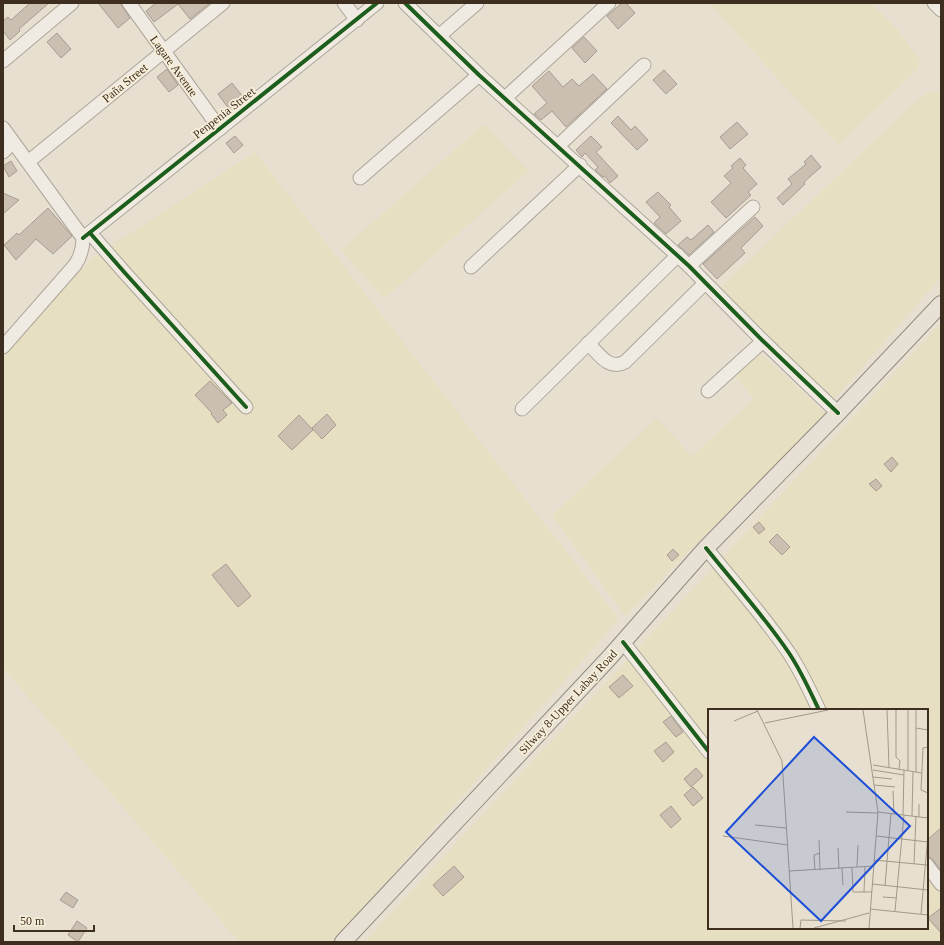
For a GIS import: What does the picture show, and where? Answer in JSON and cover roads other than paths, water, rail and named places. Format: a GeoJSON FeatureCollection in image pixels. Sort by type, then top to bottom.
{"type":"FeatureCollection","features":[{"type":"Feature","properties":{"kind":"main road","name":"Silway 8-Upper Labay Road"},"geometry":{"type":"LineString","coordinates":[[343,942],[623,642],[706,548],[838,413],[941,304]]}},
{"type":"Feature","properties":{"kind":"street"},"geometry":{"type":"LineString","coordinates":[[3,61],[72,3]]}},
{"type":"Feature","properties":{"kind":"street","name":"Lagare Avenue"},"geometry":{"type":"LineString","coordinates":[[128,3],[220,129]]}},
{"type":"Feature","properties":{"kind":"street","name":"Paña Street"},"geometry":{"type":"LineString","coordinates":[[28,162],[223,3]]}},
{"type":"Feature","properties":{"kind":"street"},"geometry":{"type":"LineString","coordinates":[[344,3],[357,20]]}},
{"type":"Feature","properties":{"kind":"street","name":"Penpenia Street"},"geometry":{"type":"LineString","coordinates":[[86,235],[378,3]]}},
{"type":"Feature","properties":{"kind":"street"},"geometry":{"type":"LineString","coordinates":[[405,3],[479,75],[690,266],[763,341],[838,413]]}},
{"type":"Feature","properties":{"kind":"street"},"geometry":{"type":"LineString","coordinates":[[439,36],[477,3]]}},
{"type":"Feature","properties":{"kind":"street"},"geometry":{"type":"LineString","coordinates":[[505,98],[608,3]]}},
{"type":"Feature","properties":{"kind":"street"},"geometry":{"type":"LineString","coordinates":[[934,3],[941,10]]}},
{"type":"Feature","properties":{"kind":"street"},"geometry":{"type":"LineString","coordinates":[[558,146],[644,65]]}},
{"type":"Feature","properties":{"kind":"street"},"geometry":{"type":"LineString","coordinates":[[360,178],[479,75]]}},
{"type":"Feature","properties":{"kind":"street"},"geometry":{"type":"LineString","coordinates":[[3,128],[86,235],[125,273],[246,407]]}},
{"type":"Feature","properties":{"kind":"street"},"geometry":{"type":"LineString","coordinates":[[3,152],[13,142]]}},
{"type":"Feature","properties":{"kind":"street"},"geometry":{"type":"LineString","coordinates":[[471,267],[580,165]]}},
{"type":"Feature","properties":{"kind":"street"},"geometry":{"type":"LineString","coordinates":[[690,266],[753,207]]}},
{"type":"Feature","properties":{"kind":"street"},"geometry":{"type":"LineString","coordinates":[[3,347],[75,265],[82,254],[86,235]]}},
{"type":"Feature","properties":{"kind":"street"},"geometry":{"type":"LineString","coordinates":[[522,409],[678,255]]}},
{"type":"Feature","properties":{"kind":"street"},"geometry":{"type":"LineString","coordinates":[[588,343],[611,365],[621,365],[626,362],[705,283]]}},
{"type":"Feature","properties":{"kind":"street"},"geometry":{"type":"LineString","coordinates":[[708,391],[763,341]]}},
{"type":"Feature","properties":{"kind":"street"},"geometry":{"type":"LineString","coordinates":[[706,548],[770,625],[800,671],[819,709]]}},
{"type":"Feature","properties":{"kind":"street"},"geometry":{"type":"LineString","coordinates":[[623,642],[708,751]]}},
{"type":"Feature","properties":{"kind":"street"},"geometry":{"type":"LineString","coordinates":[[928,867],[941,884]]}}]}
